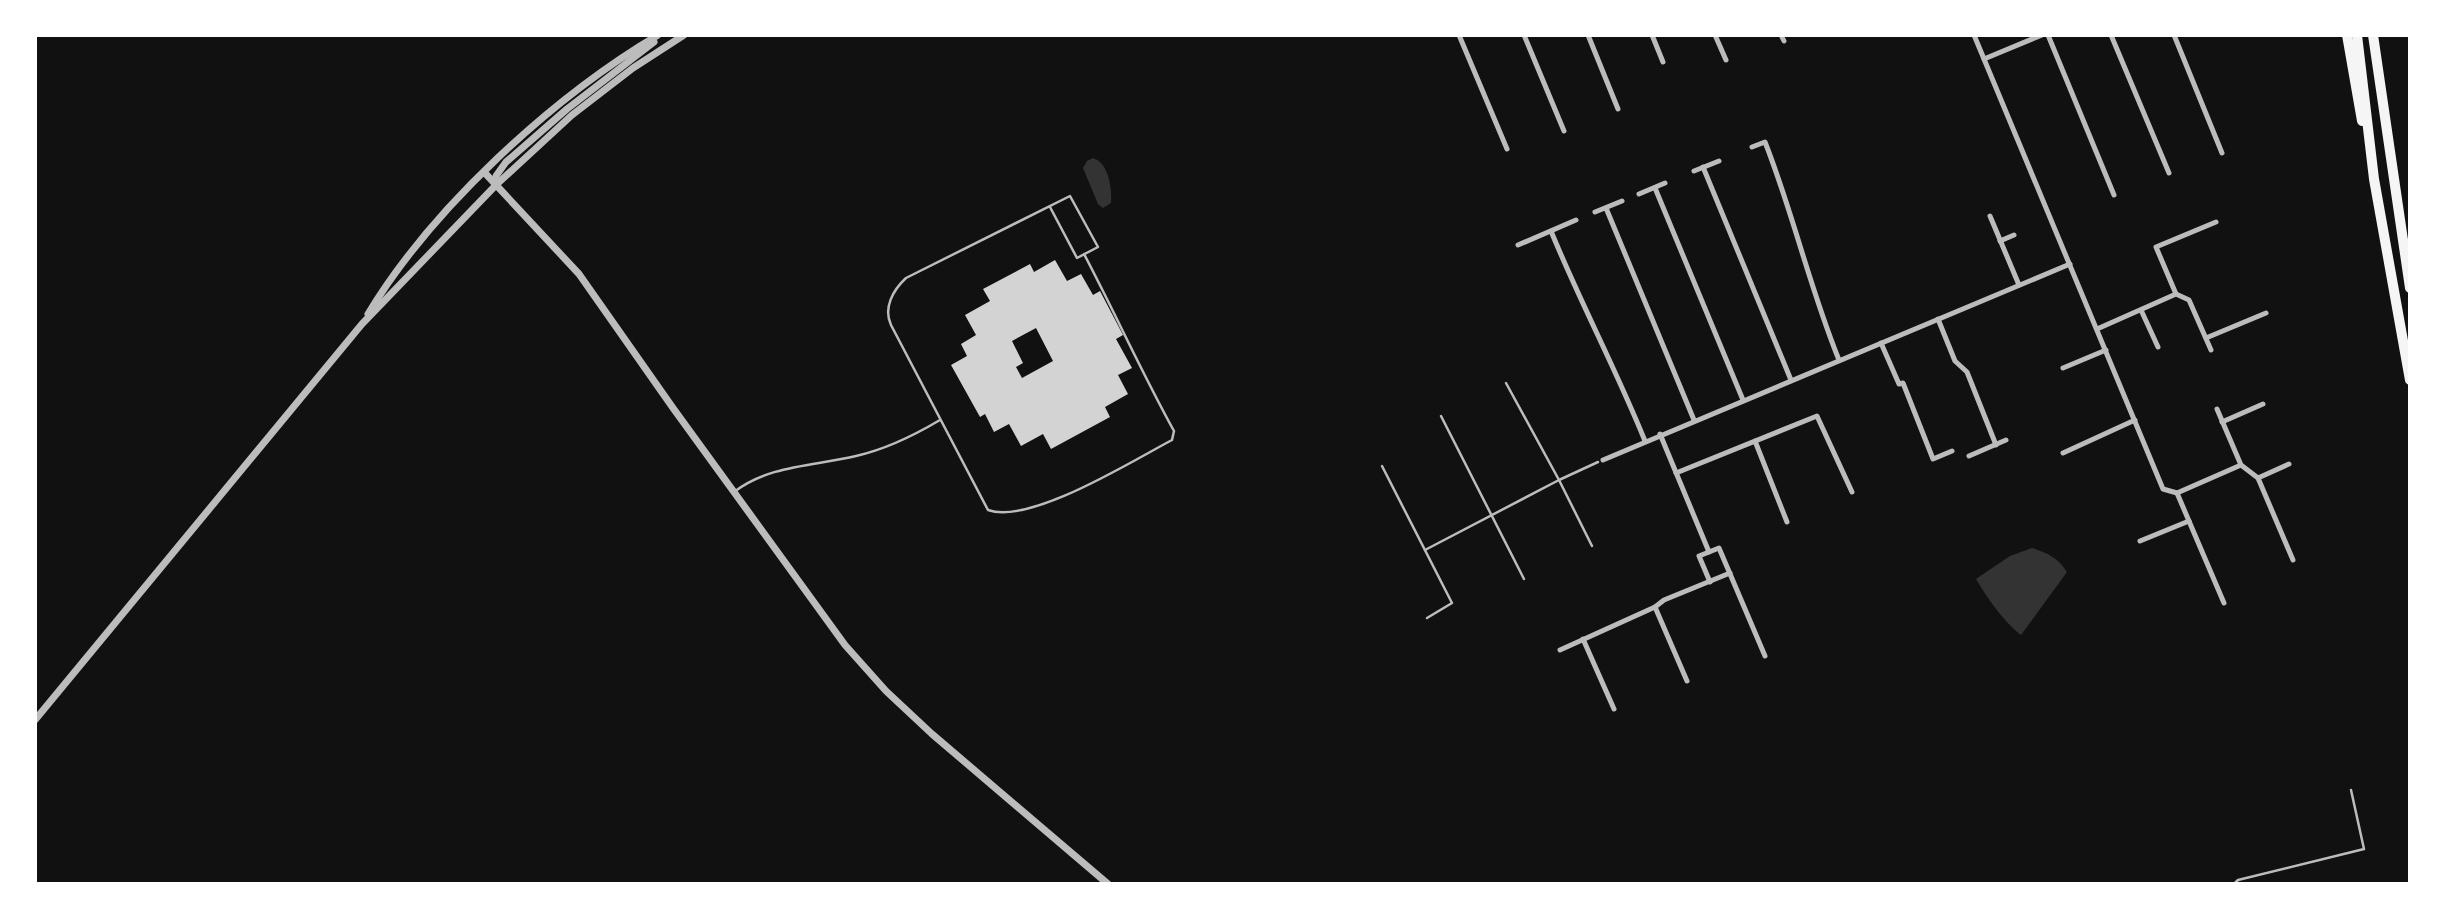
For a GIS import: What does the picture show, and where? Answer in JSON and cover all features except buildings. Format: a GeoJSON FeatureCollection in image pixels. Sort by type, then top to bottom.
{"type":"FeatureCollection","features":[{"type":"Feature","properties":{"kind":"highway"},"geometry":{"type":"LineString","coordinates":[[2347,35],[2353,81],[2374,178],[2410,380]]}},
{"type":"Feature","properties":{"kind":"highway"},"geometry":{"type":"LineString","coordinates":[[2357,35],[2374,178]]}},
{"type":"Feature","properties":{"kind":"highway"},"geometry":{"type":"LineString","coordinates":[[2373,35],[2410,288]]}},
{"type":"Feature","properties":{"kind":"highway"},"geometry":{"type":"LineString","coordinates":[[2379,35],[2383,114]]}},
{"type":"Feature","properties":{"kind":"street"},"geometry":{"type":"LineString","coordinates":[[362,324],[378,298],[419,245],[484,172],[563,101],[610,66],[660,35]]}},
{"type":"Feature","properties":{"kind":"street"},"geometry":{"type":"LineString","coordinates":[[496,184],[496,176],[506,162],[660,35]]}},
{"type":"Feature","properties":{"kind":"street"},"geometry":{"type":"LineString","coordinates":[[35,720],[362,324],[496,184],[572,115],[633,68],[684,35]]}},
{"type":"Feature","properties":{"kind":"street"},"geometry":{"type":"LineString","coordinates":[[1460,35],[1507,149]]}},
{"type":"Feature","properties":{"kind":"street"},"geometry":{"type":"LineString","coordinates":[[1524,35],[1564,131]]}},
{"type":"Feature","properties":{"kind":"street"},"geometry":{"type":"LineString","coordinates":[[1588,35],[1618,109]]}},
{"type":"Feature","properties":{"kind":"street"},"geometry":{"type":"LineString","coordinates":[[1652,35],[1663,62]]}},
{"type":"Feature","properties":{"kind":"street"},"geometry":{"type":"LineString","coordinates":[[1716,35],[1726,61]]}},
{"type":"Feature","properties":{"kind":"street"},"geometry":{"type":"LineString","coordinates":[[1973,35],[2163,489],[2177,493],[2241,465]]}},
{"type":"Feature","properties":{"kind":"street"},"geometry":{"type":"LineString","coordinates":[[1984,59],[2042,35]]}},
{"type":"Feature","properties":{"kind":"street"},"geometry":{"type":"LineString","coordinates":[[2048,35],[2114,195]]}},
{"type":"Feature","properties":{"kind":"street"},"geometry":{"type":"LineString","coordinates":[[2111,35],[2169,173]]}},
{"type":"Feature","properties":{"kind":"street"},"geometry":{"type":"LineString","coordinates":[[2174,35],[2222,153]]}},
{"type":"Feature","properties":{"kind":"street"},"geometry":{"type":"LineString","coordinates":[[1752,147],[1765,142],[1782,184],[1814,296],[1839,360]]}},
{"type":"Feature","properties":{"kind":"street"},"geometry":{"type":"LineString","coordinates":[[1695,171],[1719,161]]}},
{"type":"Feature","properties":{"kind":"street"},"geometry":{"type":"LineString","coordinates":[[1703,167],[1791,380]]}},
{"type":"Feature","properties":{"kind":"street"},"geometry":{"type":"LineString","coordinates":[[484,172],[579,274],[845,645],[886,691],[932,734],[1108,884]]}},
{"type":"Feature","properties":{"kind":"street"},"geometry":{"type":"LineString","coordinates":[[1639,194],[1665,183]]}},
{"type":"Feature","properties":{"kind":"street"},"geometry":{"type":"LineString","coordinates":[[1655,188],[1743,400]]}},
{"type":"Feature","properties":{"kind":"street"},"geometry":{"type":"LineString","coordinates":[[1595,212],[1622,201]]}},
{"type":"Feature","properties":{"kind":"street"},"geometry":{"type":"LineString","coordinates":[[1606,208],[1694,420]]}},
{"type":"Feature","properties":{"kind":"street"},"geometry":{"type":"LineString","coordinates":[[1990,216],[2019,285]]}},
{"type":"Feature","properties":{"kind":"street"},"geometry":{"type":"LineString","coordinates":[[1518,244],[1576,220]]}},
{"type":"Feature","properties":{"kind":"street"},"geometry":{"type":"LineString","coordinates":[[2176,295],[2156,247],[2216,222]]}},
{"type":"Feature","properties":{"kind":"street"},"geometry":{"type":"LineString","coordinates":[[1551,231],[1645,440]]}},
{"type":"Feature","properties":{"kind":"street"},"geometry":{"type":"LineString","coordinates":[[2000,241],[2014,235]]}},
{"type":"Feature","properties":{"kind":"street"},"geometry":{"type":"LineString","coordinates":[[1600,461],[2070,264]]}},
{"type":"Feature","properties":{"kind":"street"},"geometry":{"type":"LineString","coordinates":[[2097,329],[2176,295],[2189,300],[2211,350]]}},
{"type":"Feature","properties":{"kind":"street"},"geometry":{"type":"LineString","coordinates":[[2141,310],[2158,347]]}},
{"type":"Feature","properties":{"kind":"street"},"geometry":{"type":"LineString","coordinates":[[2206,338],[2266,313]]}},
{"type":"Feature","properties":{"kind":"street"},"geometry":{"type":"LineString","coordinates":[[1938,319],[1955,361],[1968,372],[1996,445]]}},
{"type":"Feature","properties":{"kind":"street"},"geometry":{"type":"LineString","coordinates":[[1881,342],[1899,384],[1903,383],[1933,459],[1952,451]]}},
{"type":"Feature","properties":{"kind":"street"},"geometry":{"type":"LineString","coordinates":[[2063,368],[2106,351]]}},
{"type":"Feature","properties":{"kind":"street"},"geometry":{"type":"LineString","coordinates":[[2222,422],[2263,404]]}},
{"type":"Feature","properties":{"kind":"street"},"geometry":{"type":"LineString","coordinates":[[2217,409],[2241,465],[2258,478],[2293,560]]}},
{"type":"Feature","properties":{"kind":"street"},"geometry":{"type":"LineString","coordinates":[[1676,473],[1817,416],[1852,492]]}},
{"type":"Feature","properties":{"kind":"street"},"geometry":{"type":"LineString","coordinates":[[2063,453],[2135,420]]}},
{"type":"Feature","properties":{"kind":"street"},"geometry":{"type":"LineString","coordinates":[[1660,434],[1709,552]]}},
{"type":"Feature","properties":{"kind":"street"},"geometry":{"type":"LineString","coordinates":[[1969,456],[2006,440]]}},
{"type":"Feature","properties":{"kind":"street"},"geometry":{"type":"LineString","coordinates":[[1755,441],[1787,522]]}},
{"type":"Feature","properties":{"kind":"street"},"geometry":{"type":"LineString","coordinates":[[2258,478],[2289,464]]}},
{"type":"Feature","properties":{"kind":"street"},"geometry":{"type":"LineString","coordinates":[[2177,493],[2224,603]]}},
{"type":"Feature","properties":{"kind":"street"},"geometry":{"type":"LineString","coordinates":[[2140,541],[2189,522]]}},
{"type":"Feature","properties":{"kind":"street"},"geometry":{"type":"LineString","coordinates":[[1710,582],[1699,556],[1719,548],[1765,656]]}},
{"type":"Feature","properties":{"kind":"street"},"geometry":{"type":"LineString","coordinates":[[1560,650],[1655,607],[1664,600],[1730,573]]}},
{"type":"Feature","properties":{"kind":"street"},"geometry":{"type":"LineString","coordinates":[[1655,607],[1688,681]]}},
{"type":"Feature","properties":{"kind":"street"},"geometry":{"type":"LineString","coordinates":[[1583,639],[1614,709]]}},
{"type":"Feature","properties":{"kind":"lane"},"geometry":{"type":"LineString","coordinates":[[1050,206],[1077,258],[1084,254],[1098,247],[1070,196],[1050,206],[906,278],[897,286],[888,308],[887,316],[988,510],[998,514],[1053,502],[1172,440],[1174,431],[1133,355],[1126,334],[1084,254]]}},
{"type":"Feature","properties":{"kind":"lane"},"geometry":{"type":"LineString","coordinates":[[1506,383],[1592,546]]}},
{"type":"Feature","properties":{"kind":"lane"},"geometry":{"type":"LineString","coordinates":[[1441,416],[1524,579]]}},
{"type":"Feature","properties":{"kind":"lane"},"geometry":{"type":"LineString","coordinates":[[734,492],[759,476],[859,456],[897,443],[940,419]]}},
{"type":"Feature","properties":{"kind":"lane"},"geometry":{"type":"LineString","coordinates":[[1425,550],[1600,461]]}},
{"type":"Feature","properties":{"kind":"lane"},"geometry":{"type":"LineString","coordinates":[[1382,466],[1452,603],[1427,618]]}},
{"type":"Feature","properties":{"kind":"lane"},"geometry":{"type":"LineString","coordinates":[[2234,884],[2238,880],[2364,849],[2351,790]]}},
{"type":"Feature","properties":{"kind":"shaded area"},"geometry":{"type":"Polygon","coordinates":[[[1093,158],[1103,165],[1110,184],[1111,203],[1103,208],[1098,204],[1083,168],[1087,161],[1093,158]]]}},
{"type":"Feature","properties":{"kind":"shaded area"},"geometry":{"type":"Polygon","coordinates":[[[2032,548],[2052,557],[2067,572],[2021,635],[1996,609],[1976,579],[2010,556],[2032,548]]]}}]}
